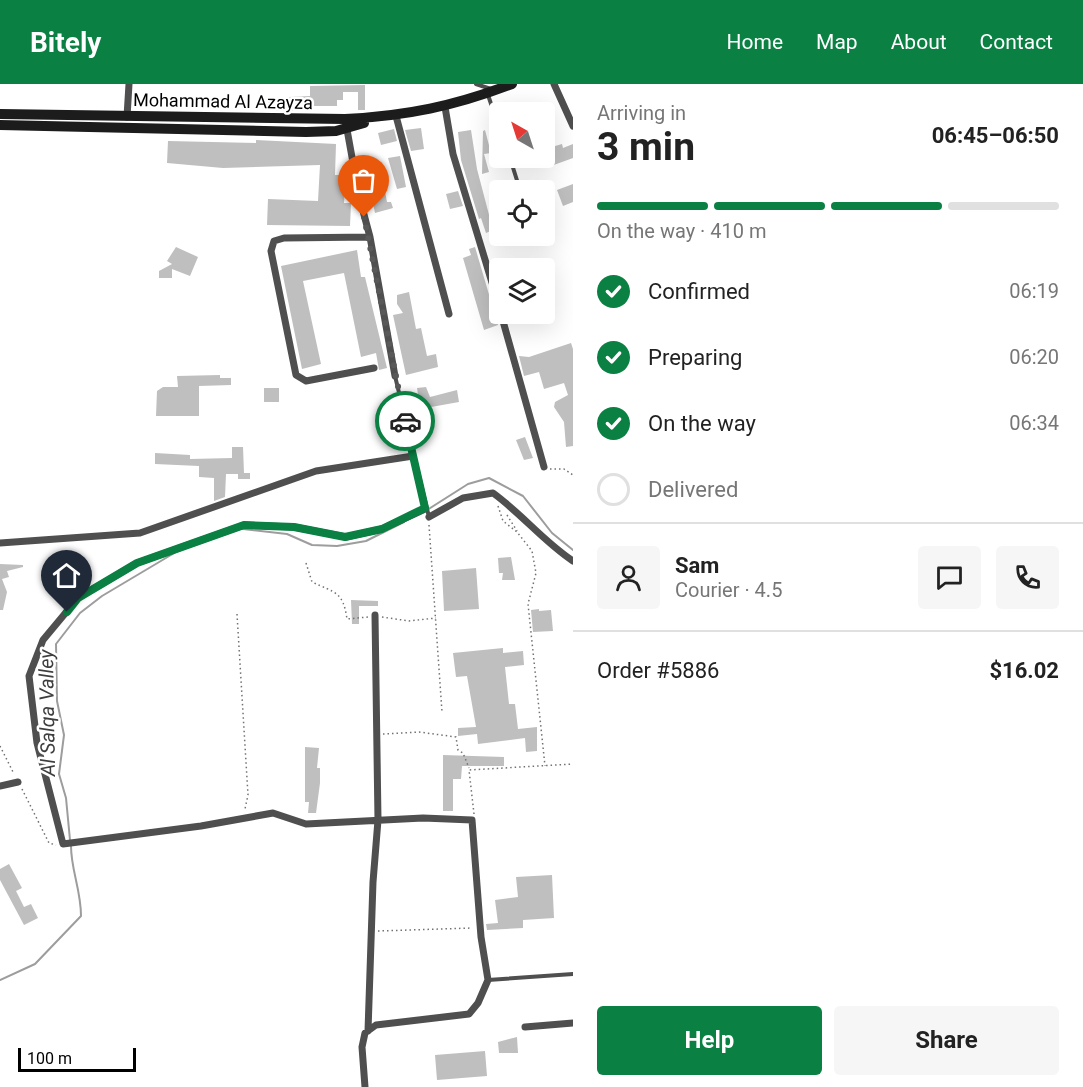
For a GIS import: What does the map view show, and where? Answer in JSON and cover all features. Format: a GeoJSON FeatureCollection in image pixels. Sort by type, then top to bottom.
{"type":"FeatureCollection","features":[{"type":"Feature","properties":{"kind":"main road"},"geometry":{"type":"LineString","coordinates":[[0,125],[127,122],[306,132],[336,131],[346,123],[445,107],[512,84]]}},
{"type":"Feature","properties":{"kind":"main road","name":"Mohammad Al Azayza"},"geometry":{"type":"LineString","coordinates":[[0,114],[127,122]]}},
{"type":"Feature","properties":{"kind":"street"},"geometry":{"type":"LineString","coordinates":[[127,122],[129,84]]}},
{"type":"Feature","properties":{"kind":"street"},"geometry":{"type":"LineString","coordinates":[[554,84],[573,126]]}},
{"type":"Feature","properties":{"kind":"street"},"geometry":{"type":"LineString","coordinates":[[445,107],[453,154],[489,274]]}},
{"type":"Feature","properties":{"kind":"street"},"geometry":{"type":"LineString","coordinates":[[390,117],[449,314]]}},
{"type":"Feature","properties":{"kind":"street"},"geometry":{"type":"LineString","coordinates":[[346,123],[359,196],[370,237],[395,376]]}},
{"type":"Feature","properties":{"kind":"street"},"geometry":{"type":"LineString","coordinates":[[370,237],[284,238],[274,241],[271,251],[296,375],[306,381],[374,368]]}},
{"type":"Feature","properties":{"kind":"street"},"geometry":{"type":"LineString","coordinates":[[504,324],[544,467]]}},
{"type":"Feature","properties":{"kind":"street"},"geometry":{"type":"LineString","coordinates":[[0,543],[140,532],[316,471],[413,456]]}},
{"type":"Feature","properties":{"kind":"street"},"geometry":{"type":"LineString","coordinates":[[429,517],[463,498],[493,493],[517,510],[529,526],[573,561]]}},
{"type":"Feature","properties":{"kind":"street"},"geometry":{"type":"LineString","coordinates":[[365,1087],[362,1047],[365,1033],[368,1030],[376,1025],[469,1014],[478,1003],[488,980],[472,820],[423,818],[306,824],[273,813],[63,844],[37,743],[29,676],[43,640],[78,598],[137,563],[244,525],[294,527],[345,537],[382,529],[425,508]]}},
{"type":"Feature","properties":{"kind":"street"},"geometry":{"type":"LineString","coordinates":[[368,1030],[378,820],[375,615]]}},
{"type":"Feature","properties":{"kind":"street"},"geometry":{"type":"LineString","coordinates":[[0,786],[18,782]]}},
{"type":"Feature","properties":{"kind":"street"},"geometry":{"type":"LineString","coordinates":[[525,1027],[573,1023]]}},
{"type":"Feature","properties":{"kind":"lane"},"geometry":{"type":"LineString","coordinates":[[476,84],[491,92],[493,102]]}},
{"type":"Feature","properties":{"kind":"lane"},"geometry":{"type":"LineString","coordinates":[[395,376],[429,517]]}},
{"type":"Feature","properties":{"kind":"lane"},"geometry":{"type":"LineString","coordinates":[[488,980],[573,974]]}},
{"type":"Feature","properties":{"kind":"path"},"geometry":{"type":"LineString","coordinates":[[544,467],[564,469],[573,475]]}},
{"type":"Feature","properties":{"kind":"path"},"geometry":{"type":"LineString","coordinates":[[493,493],[503,521],[518,532]]}},
{"type":"Feature","properties":{"kind":"path"},"geometry":{"type":"LineString","coordinates":[[498,506],[532,551],[536,573],[528,604],[544,766]]}},
{"type":"Feature","properties":{"kind":"path"},"geometry":{"type":"LineString","coordinates":[[429,517],[442,712]]}},
{"type":"Feature","properties":{"kind":"path"},"geometry":{"type":"LineString","coordinates":[[306,563],[312,582],[334,590],[343,598],[347,619],[375,615],[409,621],[437,618]]}},
{"type":"Feature","properties":{"kind":"path"},"geometry":{"type":"LineString","coordinates":[[237,614],[248,795],[244,819]]}},
{"type":"Feature","properties":{"kind":"path"},"geometry":{"type":"LineString","coordinates":[[377,736],[392,732],[456,737],[459,750],[463,753],[469,770],[474,815],[472,820]]}},
{"type":"Feature","properties":{"kind":"path"},"geometry":{"type":"LineString","coordinates":[[0,746],[49,843],[60,846],[63,844]]}},
{"type":"Feature","properties":{"kind":"path"},"geometry":{"type":"LineString","coordinates":[[469,770],[573,764]]}},
{"type":"Feature","properties":{"kind":"path"},"geometry":{"type":"LineString","coordinates":[[371,932],[481,927]]}},
{"type":"Feature","properties":{"kind":"building"},"geometry":{"type":"Polygon","coordinates":[[[365,85],[365,110],[358,110],[358,92],[343,92],[343,100],[337,100],[337,106],[305,106],[305,111],[268,110],[268,98],[310,96],[310,86],[365,85]]]}},
{"type":"Feature","properties":{"kind":"building"},"geometry":{"type":"Polygon","coordinates":[[[421,128],[424,149],[411,151],[405,130],[421,128]]]}},
{"type":"Feature","properties":{"kind":"building"},"geometry":{"type":"Polygon","coordinates":[[[394,129],[397,141],[381,145],[378,133],[394,129]]]}},
{"type":"Feature","properties":{"kind":"building"},"geometry":{"type":"Polygon","coordinates":[[[471,130],[477,169],[489,215],[489,232],[486,233],[481,218],[479,219],[461,160],[458,132],[471,130]]]}},
{"type":"Feature","properties":{"kind":"building"},"geometry":{"type":"Polygon","coordinates":[[[485,130],[489,145],[489,153],[484,154],[489,172],[482,174],[483,131],[485,130]]]}},
{"type":"Feature","properties":{"kind":"building"},"geometry":{"type":"Polygon","coordinates":[[[256,140],[336,144],[335,175],[346,175],[344,203],[351,203],[350,226],[267,225],[268,199],[318,201],[320,165],[223,168],[167,163],[168,141],[256,143],[256,140]]]}},
{"type":"Feature","properties":{"kind":"building"},"geometry":{"type":"Polygon","coordinates":[[[562,144],[563,148],[573,144],[573,158],[555,165],[555,146],[562,144]]]}},
{"type":"Feature","properties":{"kind":"building"},"geometry":{"type":"Polygon","coordinates":[[[400,156],[406,187],[397,189],[388,158],[400,156]]]}},
{"type":"Feature","properties":{"kind":"building"},"geometry":{"type":"Polygon","coordinates":[[[573,184],[573,202],[563,206],[557,190],[573,184]]]}},
{"type":"Feature","properties":{"kind":"building"},"geometry":{"type":"Polygon","coordinates":[[[384,186],[387,202],[391,202],[393,208],[375,213],[370,189],[384,186]]]}},
{"type":"Feature","properties":{"kind":"building"},"geometry":{"type":"Polygon","coordinates":[[[458,191],[463,206],[450,209],[446,194],[458,191]]]}},
{"type":"Feature","properties":{"kind":"building"},"geometry":{"type":"Polygon","coordinates":[[[176,247],[198,257],[190,276],[172,269],[172,278],[159,278],[159,271],[172,264],[167,261],[176,247]]]}},
{"type":"Feature","properties":{"kind":"building"},"geometry":{"type":"Polygon","coordinates":[[[475,247],[489,294],[489,324],[498,325],[484,330],[463,258],[471,255],[469,249],[475,247]]]}},
{"type":"Feature","properties":{"kind":"building"},"geometry":{"type":"Polygon","coordinates":[[[357,250],[361,277],[365,277],[387,368],[379,370],[376,353],[361,357],[344,273],[303,281],[321,364],[302,369],[281,266],[357,250]]]}},
{"type":"Feature","properties":{"kind":"building"},"geometry":{"type":"Polygon","coordinates":[[[409,292],[416,329],[421,328],[427,356],[436,354],[438,367],[406,375],[393,315],[403,313],[397,304],[397,295],[409,292]]]}},
{"type":"Feature","properties":{"kind":"building"},"geometry":{"type":"Polygon","coordinates":[[[571,343],[573,349],[573,446],[566,447],[564,422],[554,407],[555,402],[568,395],[564,383],[544,389],[539,372],[524,376],[519,356],[529,357],[571,343]]]}},
{"type":"Feature","properties":{"kind":"building"},"geometry":{"type":"Polygon","coordinates":[[[220,375],[220,378],[231,378],[231,385],[199,386],[199,416],[156,416],[157,391],[163,387],[178,387],[177,376],[220,375]]]}},
{"type":"Feature","properties":{"kind":"building"},"geometry":{"type":"Polygon","coordinates":[[[426,387],[430,397],[457,390],[459,402],[420,409],[417,388],[426,387]]]}},
{"type":"Feature","properties":{"kind":"building"},"geometry":{"type":"Polygon","coordinates":[[[264,388],[279,388],[279,402],[264,402],[264,388]]]}},
{"type":"Feature","properties":{"kind":"building"},"geometry":{"type":"Polygon","coordinates":[[[393,415],[396,427],[381,431],[378,419],[393,415]]]}},
{"type":"Feature","properties":{"kind":"building"},"geometry":{"type":"Polygon","coordinates":[[[525,437],[533,458],[524,460],[516,440],[525,437]]]}},
{"type":"Feature","properties":{"kind":"building"},"geometry":{"type":"Polygon","coordinates":[[[232,447],[243,447],[244,473],[250,473],[250,479],[238,479],[238,474],[226,474],[225,497],[214,501],[214,478],[199,477],[199,466],[155,464],[155,453],[190,455],[190,459],[232,458],[232,447]]]}},
{"type":"Feature","properties":{"kind":"building"},"geometry":{"type":"Polygon","coordinates":[[[511,557],[515,580],[502,580],[503,573],[499,573],[498,558],[511,557]]]}},
{"type":"Feature","properties":{"kind":"building"},"geometry":{"type":"Polygon","coordinates":[[[0,564],[23,565],[23,567],[7,571],[9,577],[2,579],[7,592],[3,610],[0,610],[0,564]]]}},
{"type":"Feature","properties":{"kind":"building"},"geometry":{"type":"Polygon","coordinates":[[[476,568],[479,609],[444,611],[442,571],[476,568]]]}},
{"type":"Feature","properties":{"kind":"building"},"geometry":{"type":"Polygon","coordinates":[[[351,600],[378,601],[378,606],[359,606],[359,624],[352,624],[351,600]]]}},
{"type":"Feature","properties":{"kind":"building"},"geometry":{"type":"Polygon","coordinates":[[[539,609],[539,611],[551,610],[553,631],[533,632],[531,610],[539,609]]]}},
{"type":"Feature","properties":{"kind":"building"},"geometry":{"type":"Polygon","coordinates":[[[503,648],[503,653],[523,651],[524,665],[505,667],[509,704],[515,704],[518,729],[537,727],[537,751],[526,752],[525,738],[478,744],[477,734],[458,736],[458,728],[476,727],[467,676],[456,677],[453,653],[503,648]]]}},
{"type":"Feature","properties":{"kind":"building"},"geometry":{"type":"Polygon","coordinates":[[[305,747],[319,748],[317,768],[320,768],[320,783],[316,813],[308,813],[309,802],[305,802],[305,747]]]}},
{"type":"Feature","properties":{"kind":"building"},"geometry":{"type":"Polygon","coordinates":[[[443,755],[504,757],[504,766],[462,766],[461,779],[453,779],[453,811],[443,811],[443,755]]]}},
{"type":"Feature","properties":{"kind":"building"},"geometry":{"type":"Polygon","coordinates":[[[9,864],[22,888],[16,891],[24,907],[31,904],[38,918],[24,925],[0,880],[0,869],[9,864]]]}},
{"type":"Feature","properties":{"kind":"building"},"geometry":{"type":"Polygon","coordinates":[[[552,875],[554,918],[523,920],[523,928],[487,930],[486,924],[498,923],[495,900],[518,897],[516,877],[552,875]]]}},
{"type":"Feature","properties":{"kind":"building"},"geometry":{"type":"Polygon","coordinates":[[[517,1037],[518,1053],[499,1053],[498,1042],[517,1037]]]}},
{"type":"Feature","properties":{"kind":"building"},"geometry":{"type":"Polygon","coordinates":[[[485,1051],[487,1076],[437,1080],[435,1055],[485,1051]]]}},
{"type":"Feature","properties":{"kind":"waterway","name":"Al Salqa Valley"},"geometry":{"type":"LineString","coordinates":[[427,510],[468,484],[489,478],[523,496],[552,533],[573,550]]}},
{"type":"Feature","properties":{"kind":"waterway","name":"Al Salqa Valley"},"geometry":{"type":"LineString","coordinates":[[243,529],[287,534],[312,545],[337,546],[366,541],[404,522]]}},
{"type":"Feature","properties":{"kind":"waterway","name":"Al Salqa Valley"},"geometry":{"type":"LineString","coordinates":[[70,840],[66,798],[59,774],[64,735],[57,701],[56,644],[80,613],[102,596],[176,552]]}},
{"type":"Feature","properties":{"kind":"waterway","name":"Al Salqa Valley"},"geometry":{"type":"LineString","coordinates":[[0,980],[35,964],[81,916],[71,846]]}},
{"type":"Feature","properties":{"kind":"way so far"},"geometry":{"type":"LineString","coordinates":[[364,217],[370,237],[405,421]]}},
{"type":"Feature","properties":{"kind":"route"},"geometry":{"type":"LineString","coordinates":[[67,612],[78,598],[137,563],[244,525],[294,527],[345,537],[382,529],[425,508],[405,421]]}}]}
